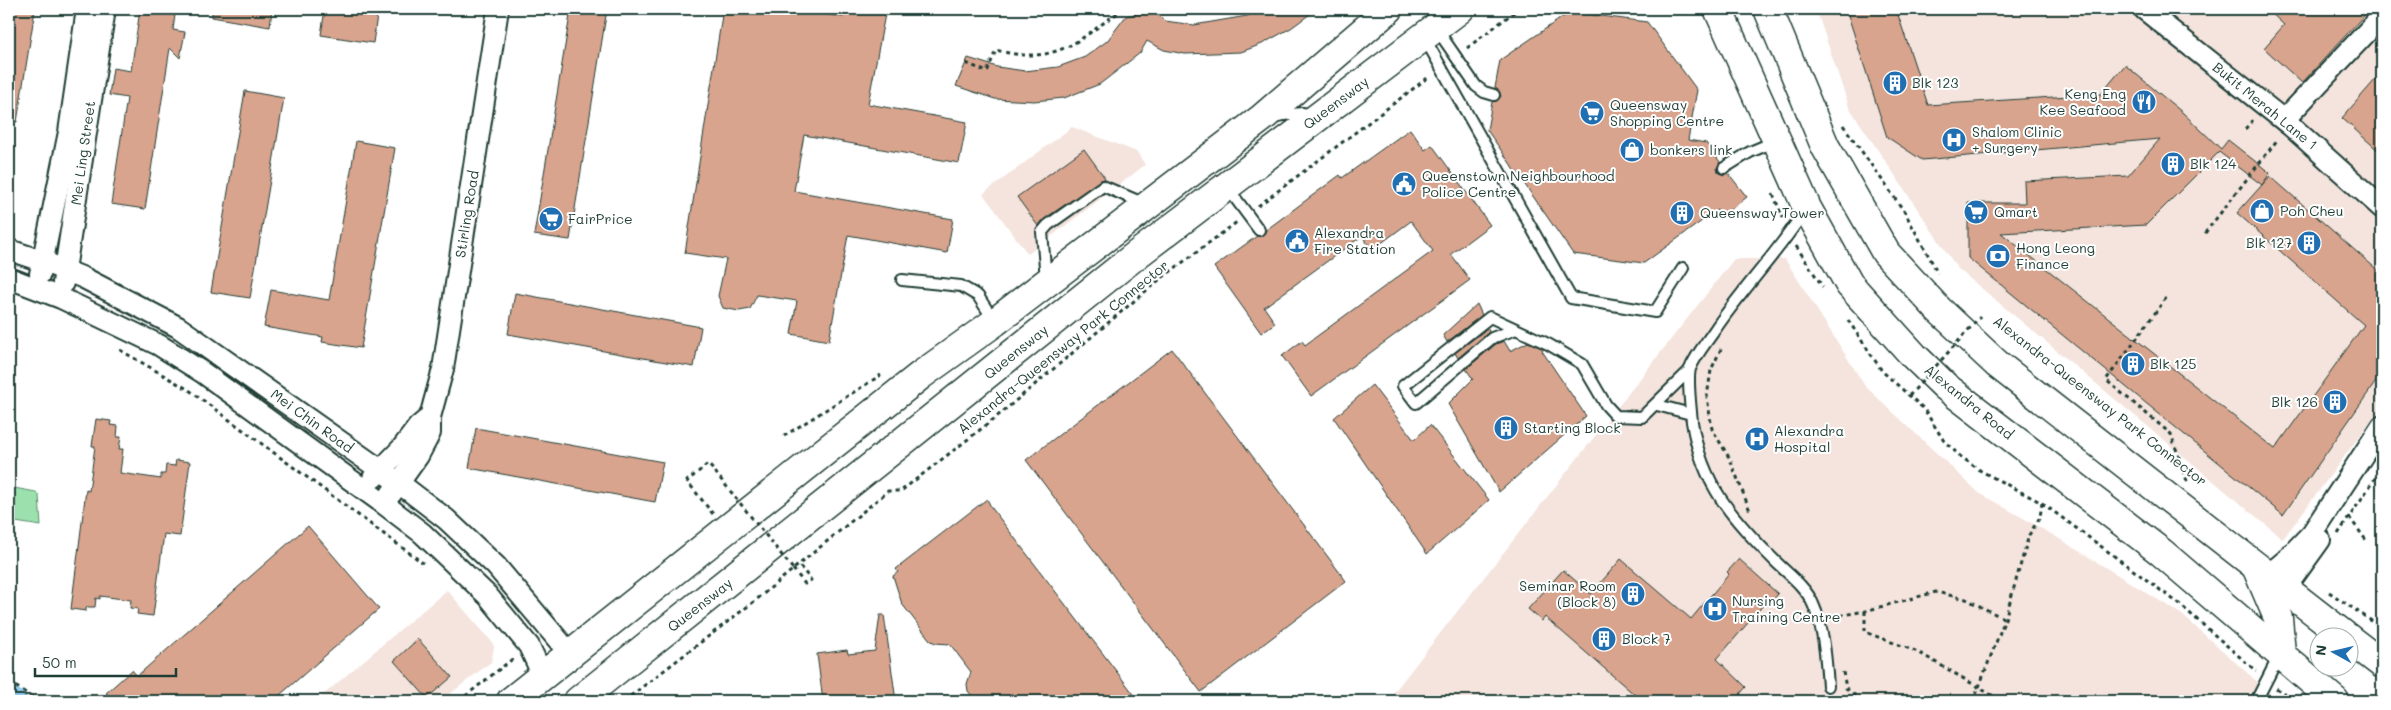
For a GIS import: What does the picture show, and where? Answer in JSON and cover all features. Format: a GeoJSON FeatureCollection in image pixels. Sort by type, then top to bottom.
{"type":"FeatureCollection","features":[{"type":"Feature","properties":{"kind":"main road"},"geometry":{"type":"LineString","coordinates":[[511,701],[921,376],[995,322],[1262,118],[1390,9]]}},
{"type":"Feature","properties":{"kind":"main road","name":"Queensway"},"geometry":{"type":"LineString","coordinates":[[581,701],[1135,256],[1460,9]]}},
{"type":"Feature","properties":{"kind":"main road","name":"Alexandra Road"},"geometry":{"type":"LineString","coordinates":[[1718,9],[1807,208],[1849,284],[1914,356],[1946,387],[2161,552],[2327,696]]}},
{"type":"Feature","properties":{"kind":"main road"},"geometry":{"type":"LineString","coordinates":[[1768,9],[1825,146],[1886,253],[1938,309],[1997,364],[2276,576],[2336,628]]}},
{"type":"Feature","properties":{"kind":"main road"},"geometry":{"type":"LineString","coordinates":[[677,571],[677,587],[682,597],[692,601],[704,602]]}},
{"type":"Feature","properties":{"kind":"main road"},"geometry":{"type":"LineString","coordinates":[[2276,576],[2280,654]]}},
{"type":"Feature","properties":{"kind":"main road"},"geometry":{"type":"LineString","coordinates":[[644,597],[658,600],[666,605],[671,613],[671,628]]}},
{"type":"Feature","properties":{"kind":"main road"},"geometry":{"type":"LineString","coordinates":[[2358,646],[2382,664]]}},
{"type":"Feature","properties":{"kind":"street","name":"Mei Ling Street"},"geometry":{"type":"LineString","coordinates":[[37,289],[70,132],[87,9]]}},
{"type":"Feature","properties":{"kind":"street","name":"Mei Ling Street"},"geometry":{"type":"LineString","coordinates":[[61,298],[105,9]]}},
{"type":"Feature","properties":{"kind":"street","name":"Stirling Road"},"geometry":{"type":"LineString","coordinates":[[401,501],[418,456],[430,433],[430,418],[443,369],[498,9]]}},
{"type":"Feature","properties":{"kind":"street","name":"Bukit Merah Lane 1"},"geometry":{"type":"LineString","coordinates":[[2144,9],[2288,123],[2382,208]]}},
{"type":"Feature","properties":{"kind":"street"},"geometry":{"type":"LineString","coordinates":[[2288,123],[2382,16]]}},
{"type":"Feature","properties":{"kind":"street","name":"Mei Chin Road"},"geometry":{"type":"LineString","coordinates":[[9,250],[65,270],[178,327],[379,470],[422,533],[488,596],[529,646],[543,676]]}},
{"type":"Feature","properties":{"kind":"street","name":"Mei Chin Road"},"geometry":{"type":"LineString","coordinates":[[9,278],[61,298],[144,337],[174,354],[202,372],[364,490],[401,501],[446,519],[496,566],[570,654]]}},
{"type":"Feature","properties":{"kind":"street"},"geometry":{"type":"LineString","coordinates":[[364,490],[379,470],[402,448],[418,426],[430,418]]}},
{"type":"Feature","properties":{"kind":"street"},"geometry":{"type":"LineString","coordinates":[[2276,576],[2285,561],[2312,533],[2382,426]]}},
{"type":"Feature","properties":{"kind":"street"},"geometry":{"type":"LineString","coordinates":[[2276,576],[2382,450]]}},
{"type":"Feature","properties":{"kind":"lane"},"geometry":{"type":"LineString","coordinates":[[1429,31],[1456,57],[1476,86],[1484,92],[1494,95]]}},
{"type":"Feature","properties":{"kind":"lane"},"geometry":{"type":"LineString","coordinates":[[1429,31],[1441,68],[1571,298],[1655,312],[1683,268]]}},
{"type":"Feature","properties":{"kind":"lane"},"geometry":{"type":"LineString","coordinates":[[1262,118],[1302,113],[1318,116]]}},
{"type":"Feature","properties":{"kind":"lane"},"geometry":{"type":"LineString","coordinates":[[1724,168],[1750,152],[1778,140]]}},
{"type":"Feature","properties":{"kind":"lane"},"geometry":{"type":"LineString","coordinates":[[1046,283],[1042,232],[1048,225],[1102,186],[1148,205]]}},
{"type":"Feature","properties":{"kind":"lane"},"geometry":{"type":"LineString","coordinates":[[1227,186],[1259,230]]}},
{"type":"Feature","properties":{"kind":"lane"},"geometry":{"type":"LineString","coordinates":[[1516,329],[1492,338],[1416,403],[1403,386],[1490,317],[1516,329],[1582,364],[1606,405],[1616,416],[1642,417],[1657,405],[1690,371],[1701,350],[1741,292],[1789,234],[1807,208]]}},
{"type":"Feature","properties":{"kind":"lane"},"geometry":{"type":"LineString","coordinates":[[902,280],[961,286],[978,296],[995,322]]}},
{"type":"Feature","properties":{"kind":"lane"},"geometry":{"type":"LineString","coordinates":[[1690,371],[1691,414],[1696,446],[1709,481],[1740,525],[1804,590],[1813,603],[1818,620],[1828,686]]}},
{"type":"Feature","properties":{"kind":"lane"},"geometry":{"type":"LineString","coordinates":[[1657,405],[1691,414]]}},
{"type":"Feature","properties":{"kind":"lane"},"geometry":{"type":"LineString","coordinates":[[2256,701],[2280,654]]}},
{"type":"Feature","properties":{"kind":"path"},"geometry":{"type":"LineString","coordinates":[[966,63],[987,72],[996,50],[1016,55],[1041,56],[1073,45],[1112,15],[1126,9]]}},
{"type":"Feature","properties":{"kind":"path"},"geometry":{"type":"LineString","coordinates":[[1456,57],[1518,9]]}},
{"type":"Feature","properties":{"kind":"path","name":"Alexandra-Queensway Park Connector"},"geometry":{"type":"LineString","coordinates":[[624,701],[756,600],[888,491],[901,491],[994,419],[1159,280],[1441,68]]}},
{"type":"Feature","properties":{"kind":"path"},"geometry":{"type":"LineString","coordinates":[[1838,119],[1904,211],[1942,281]]}},
{"type":"Feature","properties":{"kind":"path"},"geometry":{"type":"LineString","coordinates":[[2205,234],[2286,129],[2288,123]]}},
{"type":"Feature","properties":{"kind":"path","name":"Alexandra-Queensway Park Connector"},"geometry":{"type":"LineString","coordinates":[[2166,298],[2106,380],[2171,434],[2188,485],[2180,479]]}},
{"type":"Feature","properties":{"kind":"path","name":"Alexandra-Queensway Park Connector"},"geometry":{"type":"LineString","coordinates":[[1909,396],[1979,317],[1984,323]]}},
{"type":"Feature","properties":{"kind":"path"},"geometry":{"type":"LineString","coordinates":[[1712,429],[1707,397],[1711,370],[1724,342]]}},
{"type":"Feature","properties":{"kind":"path"},"geometry":{"type":"LineString","coordinates":[[120,350],[188,390],[428,567]]}},
{"type":"Feature","properties":{"kind":"path"},"geometry":{"type":"LineString","coordinates":[[1882,370],[1924,409],[1944,441],[1960,456],[1981,471],[2042,503],[2178,603],[2267,680],[2296,701]]}},
{"type":"Feature","properties":{"kind":"path"},"geometry":{"type":"LineString","coordinates":[[727,531],[687,481],[708,464],[805,584],[811,580],[798,564]]}},
{"type":"Feature","properties":{"kind":"path"},"geometry":{"type":"LineString","coordinates":[[1974,700],[2004,619],[2029,535],[2040,517],[2042,503]]}},
{"type":"Feature","properties":{"kind":"path"},"geometry":{"type":"LineString","coordinates":[[2353,522],[2366,540]]}},
{"type":"Feature","properties":{"kind":"path"},"geometry":{"type":"LineString","coordinates":[[2276,576],[2382,628]]}},
{"type":"Feature","properties":{"kind":"path"},"geometry":{"type":"LineString","coordinates":[[1818,620],[1865,611],[1936,592],[1966,599],[2004,619]]}},
{"type":"Feature","properties":{"kind":"path"},"geometry":{"type":"LineString","coordinates":[[1865,611],[1865,632],[1918,652],[2002,701]]}},
{"type":"Feature","properties":{"kind":"path"},"geometry":{"type":"LineString","coordinates":[[459,701],[529,646]]}},
{"type":"Feature","properties":{"kind":"path"},"geometry":{"type":"LineString","coordinates":[[509,653],[512,659]]}},
{"type":"Feature","properties":{"kind":"path"},"geometry":{"type":"LineString","coordinates":[[9,682],[38,701]]}},
{"type":"Feature","properties":{"kind":"path"},"geometry":{"type":"LineString","coordinates":[[1968,701],[1985,701]]}},
{"type":"Feature","properties":{"kind":"shaded area"},"geometry":{"type":"Polygon","coordinates":[[[1816,9],[2382,9],[2382,406],[2283,539],[1957,268],[1849,107],[1816,9]]]}},
{"type":"Feature","properties":{"kind":"shaded area"},"geometry":{"type":"Polygon","coordinates":[[[1072,127],[1137,152],[1145,165],[1028,254],[983,194],[1072,127]]]}},
{"type":"Feature","properties":{"kind":"shaded area","name":"Alexandra Hospital"},"geometry":{"type":"Polygon","coordinates":[[[1734,259],[1785,259],[1865,386],[1979,493],[2053,535],[2181,614],[2279,701],[1387,701],[1734,259]]]}},
{"type":"Feature","properties":{"kind":"shaded area"},"geometry":{"type":"Polygon","coordinates":[[[447,590],[492,642],[494,647],[491,662],[441,701],[316,701],[447,590]]]}},
{"type":"Feature","properties":{"kind":"green space"},"geometry":{"type":"Polygon","coordinates":[[[9,487],[36,492],[39,495],[41,526],[9,521],[9,487]]]}},
{"type":"Feature","properties":{"kind":"building"},"geometry":{"type":"Polygon","coordinates":[[[9,9],[35,10],[17,122],[9,121],[9,9]]]}},
{"type":"Feature","properties":{"kind":"building"},"geometry":{"type":"Polygon","coordinates":[[[212,9],[272,9],[270,27],[212,17],[212,9]]]}},
{"type":"Feature","properties":{"kind":"building"},"geometry":{"type":"Polygon","coordinates":[[[325,9],[378,9],[373,43],[321,35],[325,9]]]}},
{"type":"Feature","properties":{"kind":"building"},"geometry":{"type":"Polygon","coordinates":[[[571,9],[607,9],[570,240],[534,235],[571,9]]]}},
{"type":"Feature","properties":{"kind":"building"},"geometry":{"type":"Polygon","coordinates":[[[723,9],[792,9],[843,17],[845,9],[886,9],[868,104],[967,122],[959,163],[804,135],[794,191],[953,219],[947,253],[848,235],[829,341],[791,334],[797,301],[757,295],[750,309],[739,311],[723,308],[718,296],[726,259],[685,253],[723,9]]]}},
{"type":"Feature","properties":{"kind":"building"},"geometry":{"type":"Polygon","coordinates":[[[1262,9],[1317,9],[1291,28],[1262,44],[1241,52],[1185,54],[1164,50],[1147,41],[1140,53],[1100,84],[1064,98],[1034,101],[995,99],[956,86],[968,58],[997,67],[1025,71],[1058,67],[1085,57],[1107,41],[1126,16],[1154,11],[1165,21],[1194,25],[1247,16],[1262,9]]]}},
{"type":"Feature","properties":{"kind":"building"},"geometry":{"type":"Polygon","coordinates":[[[1846,9],[1896,9],[1928,105],[2101,94],[2125,65],[2183,113],[2221,149],[2228,140],[2270,173],[2262,185],[2270,176],[2382,274],[2382,373],[2283,515],[1968,258],[1968,203],[2025,203],[2024,181],[2128,176],[2160,139],[1922,160],[1887,137],[1846,9]],[[2219,152],[2146,225],[2001,233],[2275,449],[2364,325],[2237,213],[2262,185],[2219,152]]]}},
{"type":"Feature","properties":{"kind":"building"},"geometry":{"type":"Polygon","coordinates":[[[2267,9],[2370,9],[2302,83],[2264,48],[2284,25],[2267,9]]]}},
{"type":"Feature","properties":{"kind":"building"},"geometry":{"type":"Polygon","coordinates":[[[140,10],[175,15],[173,30],[185,32],[180,58],[170,48],[145,209],[111,204],[127,98],[109,95],[113,68],[131,71],[140,10]]]}},
{"type":"Feature","properties":{"kind":"building","name":"Queensway Shopping Centre"},"geometry":{"type":"Polygon","coordinates":[[[1570,12],[1647,22],[1697,90],[1688,140],[1706,143],[1720,162],[1717,168],[1718,172],[1724,175],[1728,173],[1747,197],[1722,216],[1717,210],[1644,263],[1573,254],[1487,130],[1492,102],[1498,100],[1501,96],[1495,88],[1500,60],[1570,12]]]}},
{"type":"Feature","properties":{"kind":"building"},"geometry":{"type":"Polygon","coordinates":[[[2382,72],[2382,154],[2342,118],[2382,72]]]}},
{"type":"Feature","properties":{"kind":"building"},"geometry":{"type":"Polygon","coordinates":[[[245,91],[284,98],[250,298],[211,292],[245,91]]]}},
{"type":"Feature","properties":{"kind":"building"},"geometry":{"type":"Polygon","coordinates":[[[1410,129],[1425,150],[1432,145],[1490,225],[1451,254],[1470,280],[1311,396],[1282,356],[1302,341],[1305,345],[1433,251],[1411,221],[1372,250],[1362,236],[1264,307],[1275,323],[1261,333],[1214,267],[1257,236],[1263,236],[1266,230],[1340,175],[1342,178],[1410,129]]]}},
{"type":"Feature","properties":{"kind":"building"},"geometry":{"type":"Polygon","coordinates":[[[356,141],[395,148],[361,348],[322,342],[323,337],[264,327],[271,290],[329,300],[356,141]]]}},
{"type":"Feature","properties":{"kind":"building"},"geometry":{"type":"Polygon","coordinates":[[[1084,149],[1105,178],[1044,219],[1038,226],[1017,197],[1084,149]]]}},
{"type":"Feature","properties":{"kind":"building"},"geometry":{"type":"Polygon","coordinates":[[[515,293],[701,327],[694,367],[508,334],[515,293]]]}},
{"type":"Feature","properties":{"kind":"building"},"geometry":{"type":"Polygon","coordinates":[[[1477,304],[1482,315],[1447,342],[1443,335],[1477,304]]]}},
{"type":"Feature","properties":{"kind":"building"},"geometry":{"type":"Polygon","coordinates":[[[1488,328],[1489,332],[1458,358],[1455,353],[1488,328]]]}},
{"type":"Feature","properties":{"kind":"building"},"geometry":{"type":"Polygon","coordinates":[[[1504,341],[1510,351],[1528,342],[1544,349],[1542,351],[1586,416],[1499,492],[1448,404],[1473,379],[1466,369],[1496,344],[1504,341]]]}},
{"type":"Feature","properties":{"kind":"building"},"geometry":{"type":"Polygon","coordinates":[[[1172,349],[1346,581],[1201,692],[1026,460],[1172,349]]]}},
{"type":"Feature","properties":{"kind":"building"},"geometry":{"type":"Polygon","coordinates":[[[1372,385],[1414,440],[1430,425],[1489,500],[1427,554],[1334,418],[1372,385]]]}},
{"type":"Feature","properties":{"kind":"building"},"geometry":{"type":"Polygon","coordinates":[[[96,419],[111,421],[110,425],[118,426],[117,437],[121,437],[119,449],[123,449],[120,473],[161,479],[161,474],[165,474],[166,465],[175,466],[176,460],[190,462],[180,536],[164,534],[153,616],[137,614],[138,609],[130,608],[131,600],[100,596],[100,599],[96,598],[95,607],[86,607],[86,611],[71,609],[86,490],[89,491],[95,446],[92,446],[96,419]]]}},
{"type":"Feature","properties":{"kind":"building"},"geometry":{"type":"Polygon","coordinates":[[[476,428],[663,462],[655,502],[469,468],[476,428]]]}},
{"type":"Feature","properties":{"kind":"building"},"geometry":{"type":"Polygon","coordinates":[[[987,499],[991,507],[1139,701],[976,701],[968,691],[967,684],[971,672],[950,644],[935,643],[930,640],[902,604],[893,576],[898,572],[896,569],[987,499]]]}},
{"type":"Feature","properties":{"kind":"building"},"geometry":{"type":"Polygon","coordinates":[[[308,526],[379,609],[273,701],[114,701],[106,693],[132,670],[137,676],[308,526]]]}},
{"type":"Feature","properties":{"kind":"building","name":"Block 7"},"geometry":{"type":"Polygon","coordinates":[[[1621,559],[1691,619],[1729,574],[1727,572],[1739,559],[1778,594],[1768,606],[1765,603],[1717,659],[1746,687],[1740,694],[1748,701],[1642,701],[1545,617],[1542,621],[1528,609],[1563,570],[1591,594],[1621,559]]]}},
{"type":"Feature","properties":{"kind":"building"},"geometry":{"type":"Polygon","coordinates":[[[880,615],[884,615],[896,701],[823,701],[817,654],[847,650],[848,654],[875,651],[880,615]]]}},
{"type":"Feature","properties":{"kind":"building"},"geometry":{"type":"Polygon","coordinates":[[[418,639],[452,677],[427,698],[394,661],[418,639]]]}},
{"type":"Feature","properties":{"kind":"waterway"},"geometry":{"type":"LineString","coordinates":[[9,695],[18,701]]}},
{"type":"Feature","properties":{"kind":"place","name":"Blk 123"},"geometry":{"type":"Point","coordinates":[1895,83]}},
{"type":"Feature","properties":{"kind":"place","name":"Keng Eng Kee Seafood"},"geometry":{"type":"Point","coordinates":[2144,102]}},
{"type":"Feature","properties":{"kind":"place","name":"Queensway Shopping Centre"},"geometry":{"type":"Point","coordinates":[1592,113]}},
{"type":"Feature","properties":{"kind":"place","name":"Shalom Clinic + Surgery"},"geometry":{"type":"Point","coordinates":[1954,140]}},
{"type":"Feature","properties":{"kind":"place","name":"bonkers link"},"geometry":{"type":"Point","coordinates":[1632,150]}},
{"type":"Feature","properties":{"kind":"place","name":"Blk 124"},"geometry":{"type":"Point","coordinates":[2173,164]}},
{"type":"Feature","properties":{"kind":"place","name":"Queenstown Neighbourhood Police Centre"},"geometry":{"type":"Point","coordinates":[1404,184]}},
{"type":"Feature","properties":{"kind":"place","name":"Poh Cheu"},"geometry":{"type":"Point","coordinates":[2262,211]}},
{"type":"Feature","properties":{"kind":"place","name":"Qmart"},"geometry":{"type":"Point","coordinates":[1976,212]}},
{"type":"Feature","properties":{"kind":"place","name":"Queensway Tower"},"geometry":{"type":"Point","coordinates":[1682,213]}},
{"type":"Feature","properties":{"kind":"place","name":"FairPrice"},"geometry":{"type":"Point","coordinates":[551,219]}},
{"type":"Feature","properties":{"kind":"place","name":"Alexandra Fire Station"},"geometry":{"type":"Point","coordinates":[1297,241]}},
{"type":"Feature","properties":{"kind":"place","name":"Blk 127"},"geometry":{"type":"Point","coordinates":[2309,243]}},
{"type":"Feature","properties":{"kind":"place","name":"Hong Leong Finance"},"geometry":{"type":"Point","coordinates":[1998,256]}},
{"type":"Feature","properties":{"kind":"place","name":"Blk 125"},"geometry":{"type":"Point","coordinates":[2133,364]}},
{"type":"Feature","properties":{"kind":"place","name":"Blk 126"},"geometry":{"type":"Point","coordinates":[2335,402]}},
{"type":"Feature","properties":{"kind":"place","name":"Starting Block"},"geometry":{"type":"Point","coordinates":[1506,428]}},
{"type":"Feature","properties":{"kind":"place","name":"Alexandra Hospital"},"geometry":{"type":"Point","coordinates":[1757,439]}},
{"type":"Feature","properties":{"kind":"place","name":"Seminar Room (Block 8)"},"geometry":{"type":"Point","coordinates":[1633,594]}},
{"type":"Feature","properties":{"kind":"place","name":"Nursing Training Centre"},"geometry":{"type":"Point","coordinates":[1715,609]}},
{"type":"Feature","properties":{"kind":"place","name":"Block 7"},"geometry":{"type":"Point","coordinates":[1604,639]}}]}
